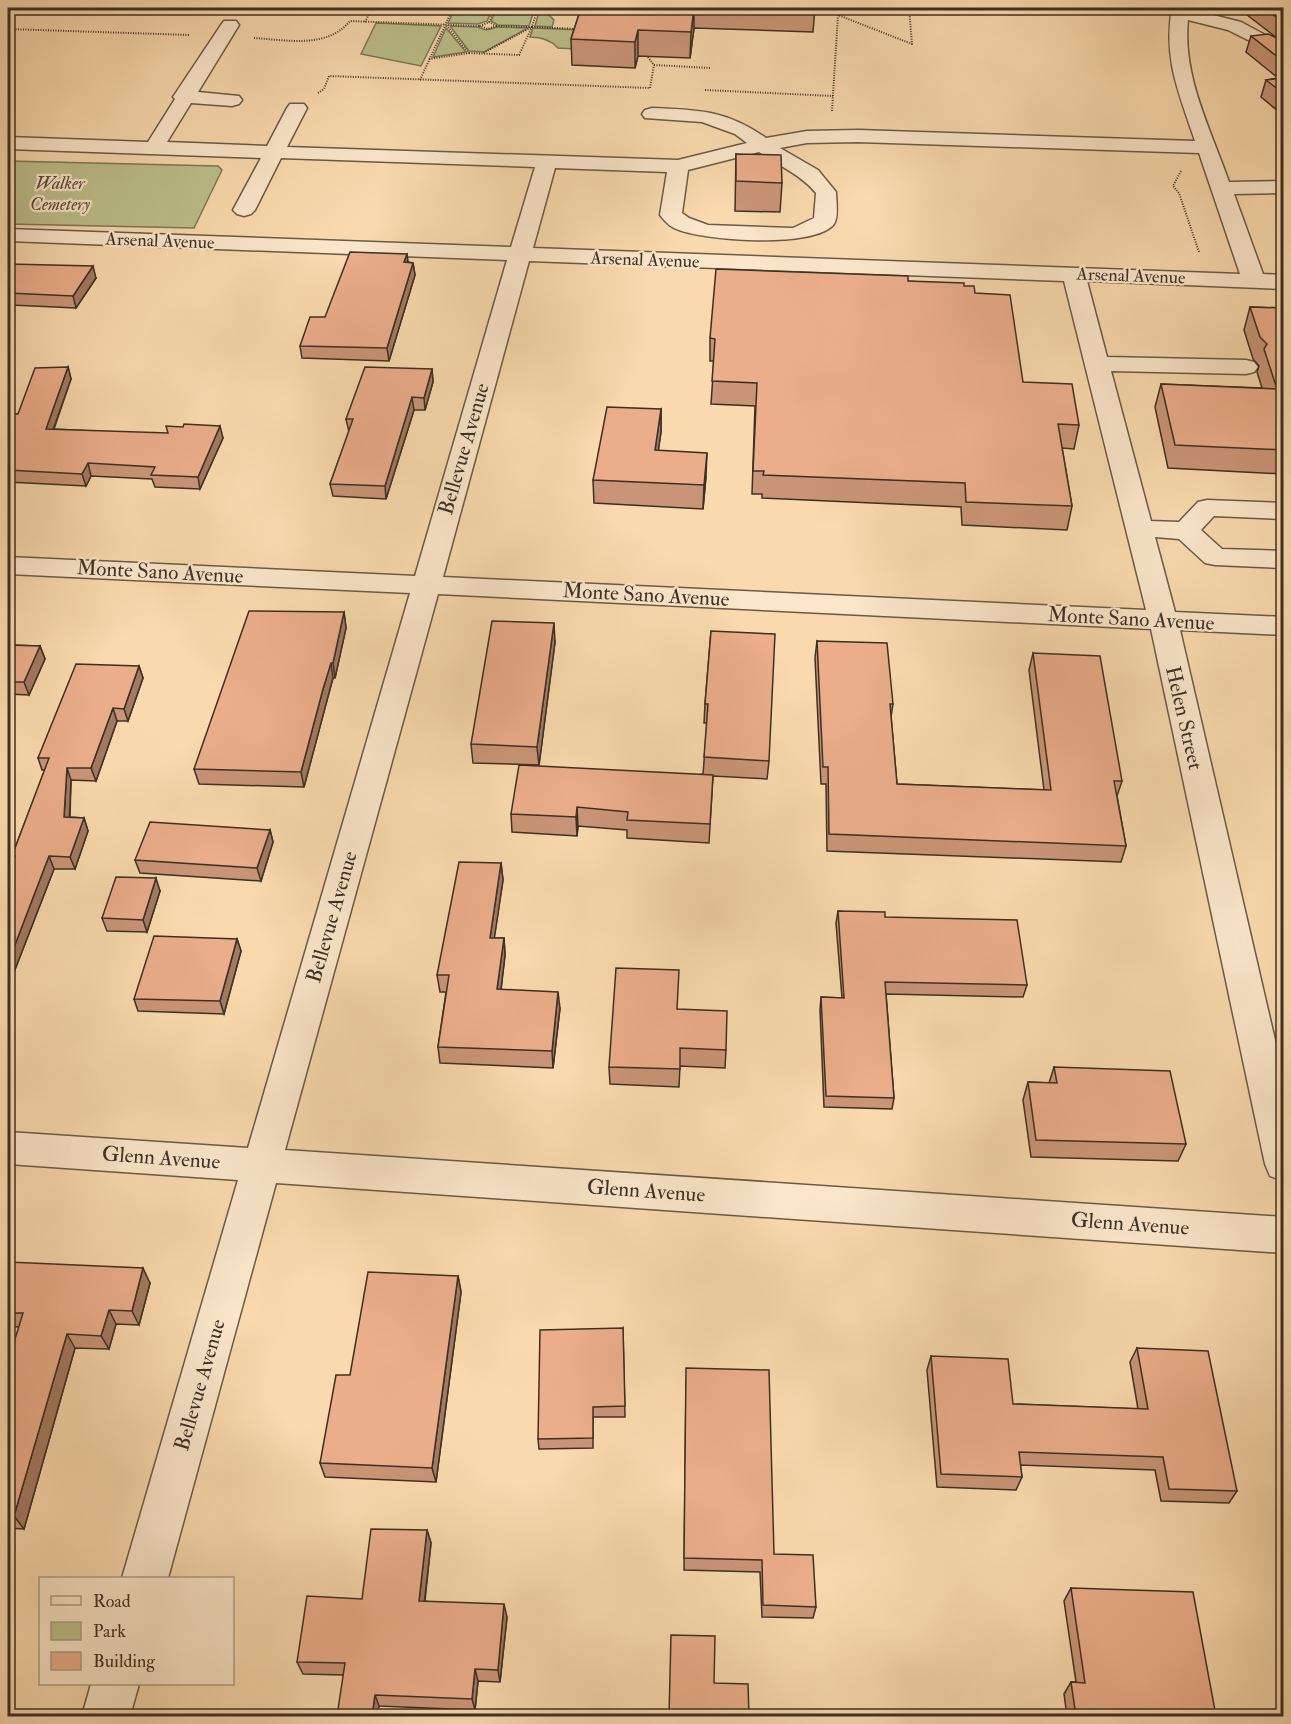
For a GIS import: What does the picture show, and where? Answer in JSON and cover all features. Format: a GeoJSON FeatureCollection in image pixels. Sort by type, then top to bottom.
{"type":"FeatureCollection","features":[{"type":"Feature","properties":{"kind":"street"},"geometry":{"type":"LineString","coordinates":[[1254,281],[1180,69],[1178,37],[1180,10],[1229,23],[1256,34],[1284,53]]}},
{"type":"Feature","properties":{"kind":"street"},"geometry":{"type":"LineString","coordinates":[[153,149],[183,97],[230,25]]}},
{"type":"Feature","properties":{"kind":"street"},"geometry":{"type":"LineString","coordinates":[[183,97],[232,100]]}},
{"type":"Feature","properties":{"kind":"street"},"geometry":{"type":"LineString","coordinates":[[244,210],[297,108]]}},
{"type":"Feature","properties":{"kind":"street"},"geometry":{"type":"LineString","coordinates":[[652,114],[705,116],[742,130],[762,145],[811,174],[826,192],[825,221],[807,231],[792,234],[706,231],[689,225],[671,215],[678,166]]}},
{"type":"Feature","properties":{"kind":"street"},"geometry":{"type":"LineString","coordinates":[[8,143],[678,166],[762,145],[807,137],[1074,135],[1207,147]]}},
{"type":"Feature","properties":{"kind":"street","name":"Bellevue Avenue"},"geometry":{"type":"LineString","coordinates":[[145,1577],[546,163]]}},
{"type":"Feature","properties":{"kind":"street"},"geometry":{"type":"LineString","coordinates":[[1221,188],[1284,187]]}},
{"type":"Feature","properties":{"kind":"street","name":"Arsenal Avenue"},"geometry":{"type":"LineString","coordinates":[[8,235],[1284,282]]}},
{"type":"Feature","properties":{"kind":"street","name":"Helen Street"},"geometry":{"type":"LineString","coordinates":[[1074,274],[1163,620],[1284,1164]]}},
{"type":"Feature","properties":{"kind":"street"},"geometry":{"type":"LineString","coordinates":[[1097,364],[1246,367]]}},
{"type":"Feature","properties":{"kind":"street"},"geometry":{"type":"LineString","coordinates":[[1186,531],[1207,508],[1284,511]]}},
{"type":"Feature","properties":{"kind":"street"},"geometry":{"type":"LineString","coordinates":[[1139,528],[1186,531],[1215,557],[1284,560]]}},
{"type":"Feature","properties":{"kind":"street","name":"Monte Sano Avenue"},"geometry":{"type":"LineString","coordinates":[[8,565],[1284,626]]}},
{"type":"Feature","properties":{"kind":"street","name":"Glenn Avenue"},"geometry":{"type":"LineString","coordinates":[[8,1148],[1284,1235]]}},
{"type":"Feature","properties":{"kind":"street"},"geometry":{"type":"LineString","coordinates":[[106,1716],[115,1685]]}},
{"type":"Feature","properties":{"kind":"path"},"geometry":{"type":"LineString","coordinates":[[365,22],[372,8]]}},
{"type":"Feature","properties":{"kind":"path"},"geometry":{"type":"LineString","coordinates":[[420,80],[453,8]]}},
{"type":"Feature","properties":{"kind":"path"},"geometry":{"type":"LineString","coordinates":[[480,26],[489,22],[495,8]]}},
{"type":"Feature","properties":{"kind":"path"},"geometry":{"type":"LineString","coordinates":[[429,59],[469,53],[519,55],[538,8]]}},
{"type":"Feature","properties":{"kind":"path"},"geometry":{"type":"LineString","coordinates":[[832,118],[838,15],[912,44],[909,8]]}},
{"type":"Feature","properties":{"kind":"path"},"geometry":{"type":"LineString","coordinates":[[373,22],[480,26],[488,29],[496,26],[589,29]]}},
{"type":"Feature","properties":{"kind":"path"},"geometry":{"type":"LineString","coordinates":[[489,22],[496,26]]}},
{"type":"Feature","properties":{"kind":"path"},"geometry":{"type":"LineString","coordinates":[[446,24],[469,53]]}},
{"type":"Feature","properties":{"kind":"path"},"geometry":{"type":"LineString","coordinates":[[483,53],[532,27]]}},
{"type":"Feature","properties":{"kind":"path"},"geometry":{"type":"LineString","coordinates":[[314,94],[324,89],[330,76],[650,88],[654,65],[644,51]]}},
{"type":"Feature","properties":{"kind":"path"},"geometry":{"type":"LineString","coordinates":[[654,65],[710,68]]}},
{"type":"Feature","properties":{"kind":"path"},"geometry":{"type":"LineString","coordinates":[[696,90],[833,96]]}},
{"type":"Feature","properties":{"kind":"path"},"geometry":{"type":"LineString","coordinates":[[1182,170],[1173,186],[1179,193],[1199,252]]}},
{"type":"Feature","properties":{"kind":"green space"},"geometry":{"type":"Polygon","coordinates":[[[455,8],[493,8],[487,21],[478,24],[448,23],[455,8]]]}},
{"type":"Feature","properties":{"kind":"green space"},"geometry":{"type":"Polygon","coordinates":[[[497,8],[535,8],[529,26],[498,25],[491,21],[497,8]]]}},
{"type":"Feature","properties":{"kind":"green space"},"geometry":{"type":"Polygon","coordinates":[[[540,8],[599,8],[582,14],[574,10],[557,11],[549,15],[554,20],[552,27],[535,26],[540,8]]]}},
{"type":"Feature","properties":{"kind":"green space"},"geometry":{"type":"Polygon","coordinates":[[[376,23],[441,26],[421,66],[361,54],[376,23]]]}},
{"type":"Feature","properties":{"kind":"green space"},"geometry":{"type":"Polygon","coordinates":[[[450,26],[477,27],[486,30],[498,27],[528,28],[484,52],[469,51],[450,26]]]}},
{"type":"Feature","properties":{"kind":"green space"},"geometry":{"type":"Polygon","coordinates":[[[446,28],[466,52],[433,57],[446,28]]]}},
{"type":"Feature","properties":{"kind":"green space"},"geometry":{"type":"Polygon","coordinates":[[[533,28],[582,30],[575,49],[558,48],[545,40],[530,37],[533,28]]]}},
{"type":"Feature","properties":{"kind":"green space","name":"Walker Cemetery"},"geometry":{"type":"Polygon","coordinates":[[[8,161],[218,166],[222,170],[194,228],[8,224],[8,161]]]}},
{"type":"Feature","properties":{"kind":"building"},"geometry":{"type":"Polygon","coordinates":[[[581,8],[694,8],[691,32],[638,30],[635,42],[571,39],[581,8]]]}},
{"type":"Feature","properties":{"kind":"building"},"geometry":{"type":"Polygon","coordinates":[[[1264,8],[1284,8],[1284,23],[1264,8]]]}},
{"type":"Feature","properties":{"kind":"building"},"geometry":{"type":"Polygon","coordinates":[[[1268,34],[1284,41],[1284,62],[1251,36],[1268,34]]]}},
{"type":"Feature","properties":{"kind":"building"},"geometry":{"type":"Polygon","coordinates":[[[1284,78],[1284,94],[1266,80],[1284,78]]]}},
{"type":"Feature","properties":{"kind":"building"},"geometry":{"type":"Polygon","coordinates":[[[736,154],[781,155],[782,183],[736,181],[736,154]]]}},
{"type":"Feature","properties":{"kind":"building"},"geometry":{"type":"Polygon","coordinates":[[[350,252],[407,254],[404,262],[413,263],[387,348],[300,346],[310,317],[325,317],[350,252]]]}},
{"type":"Feature","properties":{"kind":"building"},"geometry":{"type":"Polygon","coordinates":[[[8,264],[93,266],[73,296],[8,293],[8,264]]]}},
{"type":"Feature","properties":{"kind":"building"},"geometry":{"type":"Polygon","coordinates":[[[716,269],[908,276],[908,281],[964,283],[964,286],[974,286],[975,293],[1010,295],[1023,382],[1072,384],[1079,425],[1058,424],[1072,506],[966,502],[965,483],[763,475],[764,471],[753,471],[757,383],[712,381],[715,339],[710,338],[716,269]]]}},
{"type":"Feature","properties":{"kind":"building"},"geometry":{"type":"Polygon","coordinates":[[[1250,307],[1284,308],[1284,450],[1175,445],[1161,384],[1277,389],[1264,349],[1267,344],[1260,337],[1250,307]]]}},
{"type":"Feature","properties":{"kind":"building"},"geometry":{"type":"Polygon","coordinates":[[[68,367],[46,429],[168,433],[166,426],[183,427],[184,424],[220,426],[198,477],[151,475],[155,467],[88,463],[82,474],[8,470],[8,414],[18,414],[35,368],[68,367]]]}},
{"type":"Feature","properties":{"kind":"building"},"geometry":{"type":"Polygon","coordinates":[[[365,367],[432,369],[424,398],[412,397],[385,486],[330,484],[353,419],[346,419],[365,367]]]}},
{"type":"Feature","properties":{"kind":"building"},"geometry":{"type":"Polygon","coordinates":[[[607,407],[661,409],[655,450],[707,453],[704,485],[593,480],[607,407]]]}},
{"type":"Feature","properties":{"kind":"building"},"geometry":{"type":"Polygon","coordinates":[[[249,611],[344,612],[333,663],[331,663],[323,689],[301,772],[194,769],[249,611]]]}},
{"type":"Feature","properties":{"kind":"building"},"geometry":{"type":"Polygon","coordinates":[[[492,621],[554,623],[537,747],[471,744],[492,621]]]}},
{"type":"Feature","properties":{"kind":"building"},"geometry":{"type":"Polygon","coordinates":[[[711,631],[775,634],[769,761],[704,757],[708,704],[705,704],[711,631]]]}},
{"type":"Feature","properties":{"kind":"building"},"geometry":{"type":"Polygon","coordinates":[[[817,641],[887,643],[897,784],[1051,790],[1033,653],[1100,656],[1122,781],[1114,781],[1126,846],[829,834],[828,767],[823,767],[817,641]]]}},
{"type":"Feature","properties":{"kind":"building"},"geometry":{"type":"Polygon","coordinates":[[[8,645],[40,646],[24,682],[8,682],[8,645]]]}},
{"type":"Feature","properties":{"kind":"building"},"geometry":{"type":"Polygon","coordinates":[[[76,664],[139,666],[124,709],[113,708],[91,768],[67,768],[64,817],[84,818],[70,857],[49,856],[8,963],[8,874],[15,856],[12,856],[49,758],[38,758],[76,664]]]}},
{"type":"Feature","properties":{"kind":"building"},"geometry":{"type":"Polygon","coordinates":[[[519,765],[713,775],[710,824],[627,820],[628,812],[577,807],[576,817],[511,814],[519,765]]]}},
{"type":"Feature","properties":{"kind":"building"},"geometry":{"type":"Polygon","coordinates":[[[150,822],[270,830],[257,868],[135,860],[150,822]]]}},
{"type":"Feature","properties":{"kind":"building"},"geometry":{"type":"Polygon","coordinates":[[[459,862],[501,863],[490,938],[504,938],[497,989],[558,992],[552,1051],[438,1047],[449,975],[437,975],[459,862]]]}},
{"type":"Feature","properties":{"kind":"building"},"geometry":{"type":"Polygon","coordinates":[[[116,877],[156,878],[143,920],[102,918],[116,877]]]}},
{"type":"Feature","properties":{"kind":"building"},"geometry":{"type":"Polygon","coordinates":[[[838,911],[885,912],[885,917],[1017,920],[1027,985],[885,982],[894,1098],[826,1096],[821,997],[844,998],[838,911]]]}},
{"type":"Feature","properties":{"kind":"building"},"geometry":{"type":"Polygon","coordinates":[[[154,936],[237,939],[220,1001],[134,999],[154,936]]]}},
{"type":"Feature","properties":{"kind":"building"},"geometry":{"type":"Polygon","coordinates":[[[616,968],[679,970],[677,1009],[727,1011],[726,1050],[680,1048],[680,1069],[609,1067],[616,968]]]}},
{"type":"Feature","properties":{"kind":"building"},"geometry":{"type":"Polygon","coordinates":[[[1054,1067],[1170,1071],[1186,1144],[1036,1140],[1028,1082],[1057,1083],[1054,1067]]]}},
{"type":"Feature","properties":{"kind":"building"},"geometry":{"type":"Polygon","coordinates":[[[8,1262],[143,1268],[132,1311],[109,1310],[101,1336],[67,1334],[14,1516],[8,1516],[8,1362],[23,1313],[8,1313],[8,1262]]]}},
{"type":"Feature","properties":{"kind":"building"},"geometry":{"type":"Polygon","coordinates":[[[368,1272],[458,1276],[432,1468],[320,1463],[336,1375],[350,1375],[368,1272]]]}},
{"type":"Feature","properties":{"kind":"building"},"geometry":{"type":"Polygon","coordinates":[[[623,1328],[625,1406],[593,1407],[593,1438],[538,1439],[540,1330],[623,1328]]]}},
{"type":"Feature","properties":{"kind":"building"},"geometry":{"type":"Polygon","coordinates":[[[1137,1348],[1208,1351],[1237,1491],[1169,1489],[1163,1457],[1019,1452],[1022,1477],[941,1474],[931,1356],[1008,1359],[1013,1404],[1148,1409],[1137,1348]]]}},
{"type":"Feature","properties":{"kind":"building"},"geometry":{"type":"Polygon","coordinates":[[[686,1368],[769,1370],[774,1554],[813,1555],[816,1607],[763,1605],[762,1560],[684,1558],[686,1368]]]}},
{"type":"Feature","properties":{"kind":"building"},"geometry":{"type":"Polygon","coordinates":[[[371,1529],[427,1530],[419,1601],[504,1604],[498,1670],[475,1669],[472,1699],[375,1695],[372,1716],[337,1716],[345,1663],[297,1662],[307,1596],[362,1599],[371,1529]]]}},
{"type":"Feature","properties":{"kind":"building"},"geometry":{"type":"Polygon","coordinates":[[[1071,1588],[1193,1592],[1216,1716],[1076,1716],[1071,1682],[1085,1683],[1071,1588]]]}},
{"type":"Feature","properties":{"kind":"building"},"geometry":{"type":"Polygon","coordinates":[[[671,1635],[715,1636],[714,1683],[748,1684],[749,1716],[669,1716],[671,1635]]]}}]}
